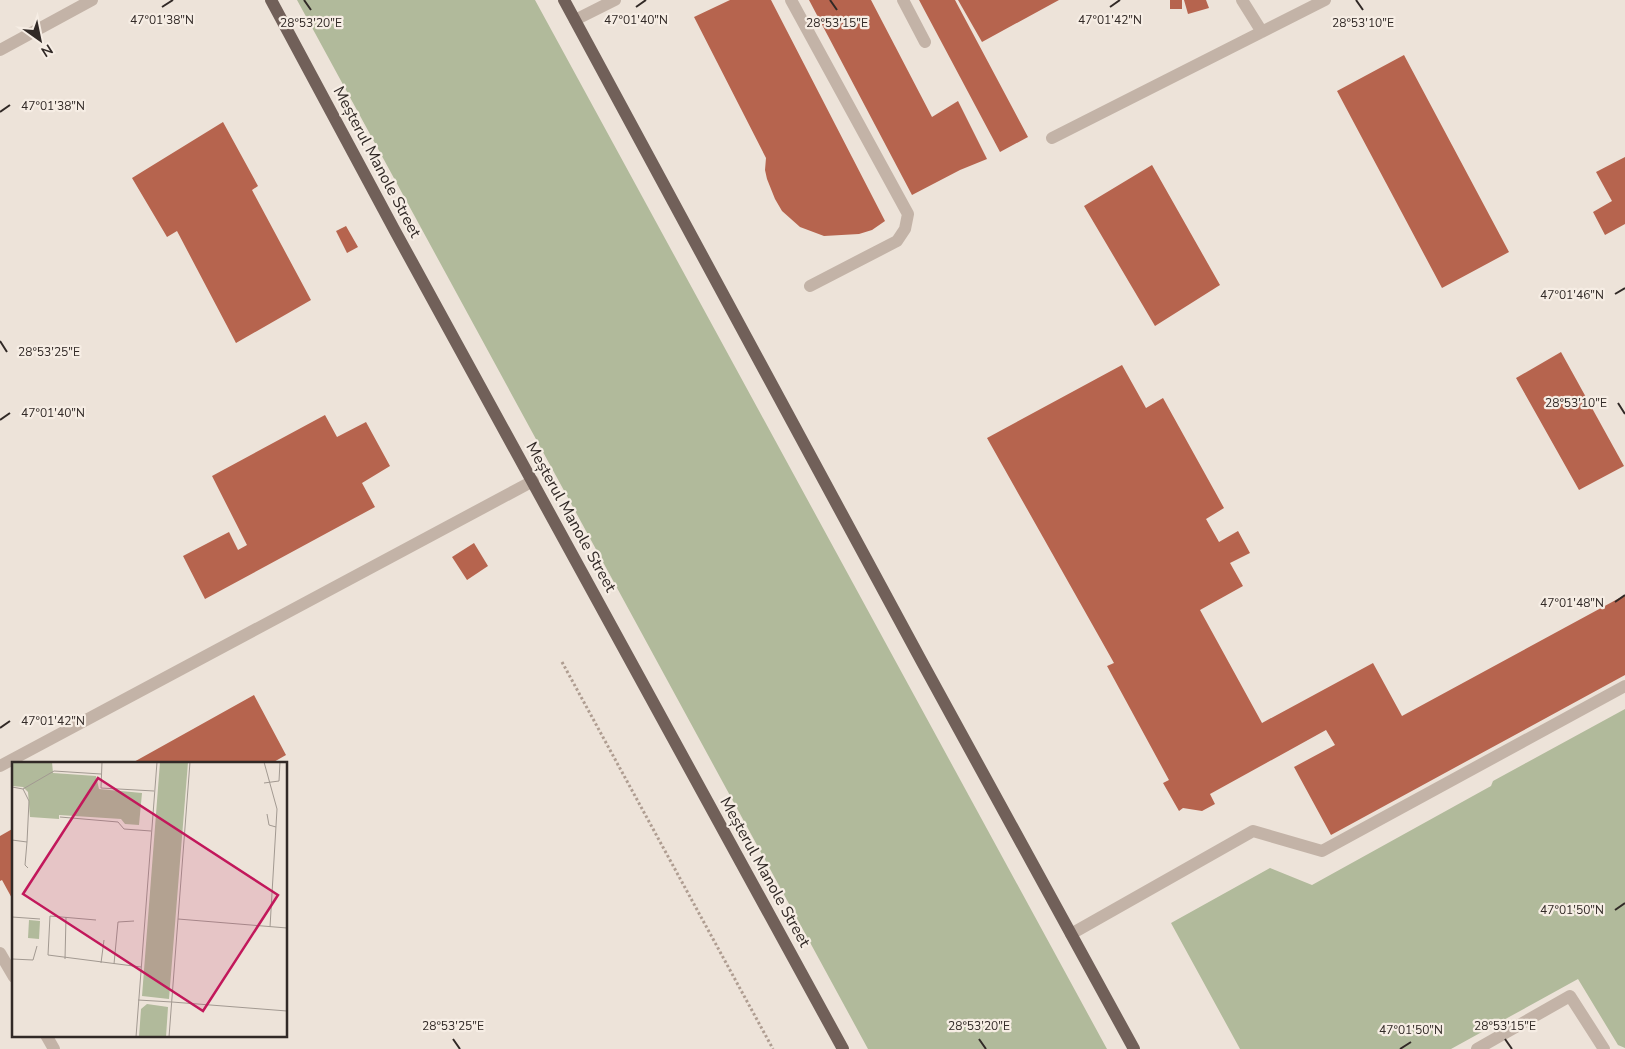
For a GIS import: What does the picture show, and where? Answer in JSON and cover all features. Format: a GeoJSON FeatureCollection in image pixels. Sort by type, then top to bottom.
{"type":"FeatureCollection","features":[{"type":"Feature","properties":{"kind":"main road","name":"Meșterul Manole Street"},"geometry":{"type":"LineString","coordinates":[[271,0],[843,1049]]}},
{"type":"Feature","properties":{"kind":"main road"},"geometry":{"type":"LineString","coordinates":[[564,0],[922,662],[1134,1049]]}},
{"type":"Feature","properties":{"kind":"street"},"geometry":{"type":"LineString","coordinates":[[0,50],[92,0]]}},
{"type":"Feature","properties":{"kind":"street"},"geometry":{"type":"LineString","coordinates":[[575,20],[615,0]]}},
{"type":"Feature","properties":{"kind":"street"},"geometry":{"type":"LineString","coordinates":[[791,0],[908,214],[905,229],[897,241],[810,286]]}},
{"type":"Feature","properties":{"kind":"street"},"geometry":{"type":"LineString","coordinates":[[903,0],[925,42]]}},
{"type":"Feature","properties":{"kind":"street"},"geometry":{"type":"LineString","coordinates":[[1242,0],[1262,32]]}},
{"type":"Feature","properties":{"kind":"street"},"geometry":{"type":"LineString","coordinates":[[1052,138],[1325,0]]}},
{"type":"Feature","properties":{"kind":"street"},"geometry":{"type":"LineString","coordinates":[[0,766],[534,481]]}},
{"type":"Feature","properties":{"kind":"street"},"geometry":{"type":"LineString","coordinates":[[1071,934],[1253,831],[1322,851],[1625,686]]}},
{"type":"Feature","properties":{"kind":"street"},"geometry":{"type":"LineString","coordinates":[[0,953],[12,974]]}},
{"type":"Feature","properties":{"kind":"street"},"geometry":{"type":"LineString","coordinates":[[1477,1049],[1570,996],[1604,1049]]}},
{"type":"Feature","properties":{"kind":"street"},"geometry":{"type":"LineString","coordinates":[[47,1036],[54,1049]]}},
{"type":"Feature","properties":{"kind":"path"},"geometry":{"type":"LineString","coordinates":[[562,662],[773,1049]]}},
{"type":"Feature","properties":{"kind":"green space"},"geometry":{"type":"Polygon","coordinates":[[[297,0],[535,0],[1107,1049],[868,1049],[297,0]]]}},
{"type":"Feature","properties":{"kind":"green space"},"geometry":{"type":"Polygon","coordinates":[[[1625,709],[1625,1048],[1618,1045],[1578,979],[1451,1049],[1240,1049],[1171,923],[1270,868],[1312,885],[1491,786],[1493,781],[1625,709]]]}},
{"type":"Feature","properties":{"kind":"building"},"geometry":{"type":"Polygon","coordinates":[[[730,0],[771,0],[885,221],[872,230],[859,234],[824,236],[800,227],[782,211],[767,179],[765,170],[766,158],[694,17],[730,0]]]}},
{"type":"Feature","properties":{"kind":"building"},"geometry":{"type":"Polygon","coordinates":[[[809,0],[871,0],[932,117],[958,101],[987,159],[960,170],[912,195],[809,0]]]}},
{"type":"Feature","properties":{"kind":"building"},"geometry":{"type":"Polygon","coordinates":[[[919,0],[955,0],[1028,137],[1000,152],[919,0]]]}},
{"type":"Feature","properties":{"kind":"building"},"geometry":{"type":"Polygon","coordinates":[[[958,0],[1059,0],[982,42],[958,0]]]}},
{"type":"Feature","properties":{"kind":"building"},"geometry":{"type":"Polygon","coordinates":[[[1170,0],[1182,0],[1182,9],[1170,9],[1170,0]]]}},
{"type":"Feature","properties":{"kind":"building"},"geometry":{"type":"Polygon","coordinates":[[[1184,0],[1206,0],[1209,8],[1188,14],[1184,0]]]}},
{"type":"Feature","properties":{"kind":"building"},"geometry":{"type":"Polygon","coordinates":[[[1404,55],[1509,252],[1442,288],[1337,91],[1404,55]]]}},
{"type":"Feature","properties":{"kind":"building"},"geometry":{"type":"Polygon","coordinates":[[[223,122],[258,186],[252,190],[311,300],[236,343],[177,231],[167,237],[132,178],[223,122]]]}},
{"type":"Feature","properties":{"kind":"building"},"geometry":{"type":"Polygon","coordinates":[[[1625,157],[1625,224],[1605,235],[1593,212],[1612,201],[1596,172],[1625,157]]]}},
{"type":"Feature","properties":{"kind":"building"},"geometry":{"type":"Polygon","coordinates":[[[1152,165],[1220,285],[1155,326],[1084,206],[1152,165]]]}},
{"type":"Feature","properties":{"kind":"building"},"geometry":{"type":"Polygon","coordinates":[[[346,226],[358,247],[347,253],[336,231],[346,226]]]}},
{"type":"Feature","properties":{"kind":"building"},"geometry":{"type":"Polygon","coordinates":[[[1561,352],[1624,466],[1579,490],[1516,378],[1561,352]]]}},
{"type":"Feature","properties":{"kind":"building"},"geometry":{"type":"Polygon","coordinates":[[[1122,365],[1146,408],[1163,398],[1224,508],[1206,519],[1219,542],[1238,531],[1250,553],[1230,563],[1243,586],[1200,610],[1262,723],[1373,663],[1402,716],[1625,595],[1625,675],[1331,835],[1294,767],[1335,745],[1326,730],[1210,794],[1215,804],[1202,811],[1183,808],[1179,811],[1163,783],[1169,780],[1107,666],[1114,663],[987,438],[1122,365]]]}},
{"type":"Feature","properties":{"kind":"building"},"geometry":{"type":"Polygon","coordinates":[[[325,415],[337,437],[366,422],[390,466],[362,483],[375,507],[205,599],[183,556],[229,532],[238,550],[247,545],[212,476],[325,415]]]}},
{"type":"Feature","properties":{"kind":"building"},"geometry":{"type":"Polygon","coordinates":[[[474,543],[488,566],[467,580],[452,557],[474,543]]]}},
{"type":"Feature","properties":{"kind":"building"},"geometry":{"type":"Polygon","coordinates":[[[254,695],[286,755],[274,762],[134,762],[254,695]]]}},
{"type":"Feature","properties":{"kind":"building"},"geometry":{"type":"Polygon","coordinates":[[[12,829],[12,898],[2,880],[0,881],[0,836],[12,829]]]}}]}
